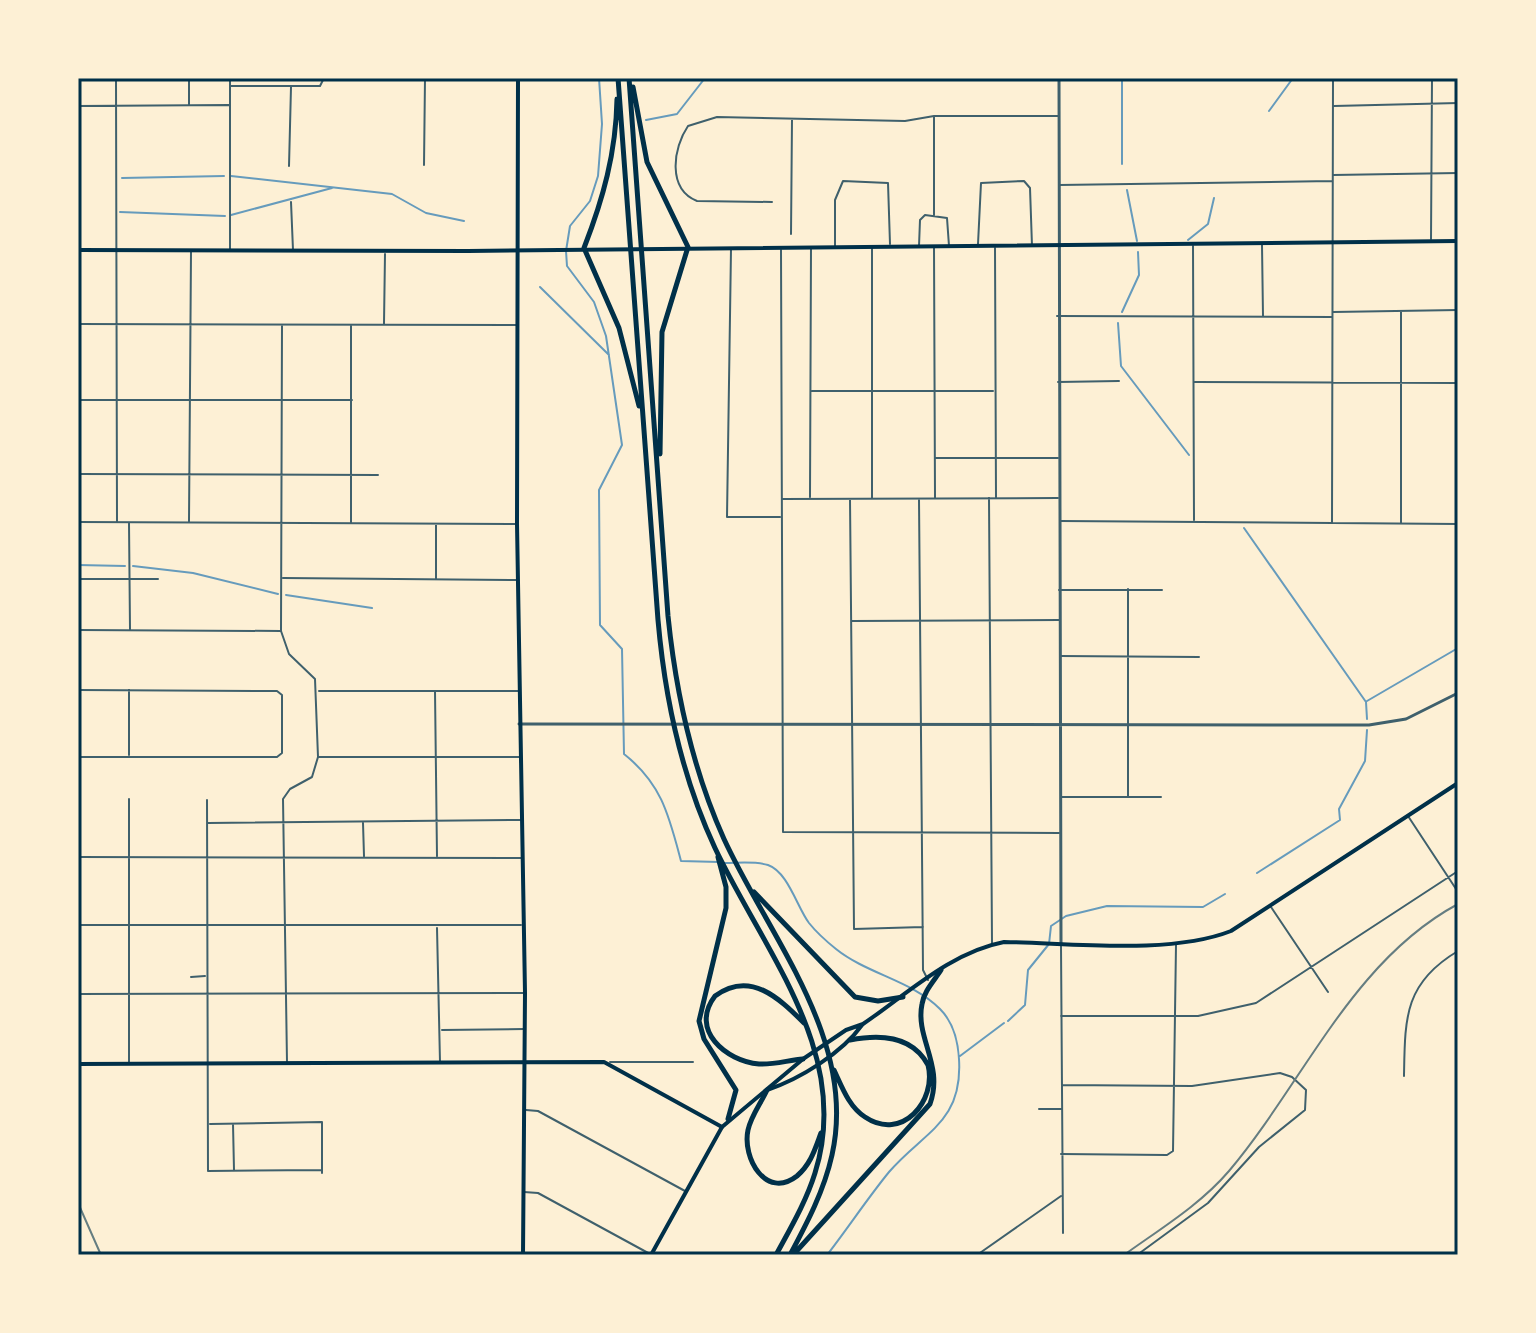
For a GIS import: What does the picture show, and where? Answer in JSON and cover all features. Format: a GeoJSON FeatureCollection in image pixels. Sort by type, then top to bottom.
{"type":"FeatureCollection","features":[{"type":"Feature","properties":{"kind":"highway"},"geometry":{"type":"LineString","coordinates":[[618,78],[643,422],[668,704],[676,739],[716,849],[726,887],[726,908],[699,1021],[704,1039],[736,1090],[728,1119]]}},
{"type":"Feature","properties":{"kind":"highway"},"geometry":{"type":"LineString","coordinates":[[618,78],[616,129],[609,174],[584,248],[627,351],[643,422]]}},
{"type":"Feature","properties":{"kind":"highway"},"geometry":{"type":"LineString","coordinates":[[630,78],[668,616],[688,738],[710,807],[817,1021],[831,1064],[847,1097],[864,1117],[879,1124],[896,1125],[916,1113],[927,1097],[930,1078],[928,1065],[919,1051],[890,1037],[850,1040]]}},
{"type":"Feature","properties":{"kind":"highway"},"geometry":{"type":"LineString","coordinates":[[630,78],[647,162],[688,247],[662,332],[659,475]]}},
{"type":"Feature","properties":{"kind":"highway"},"geometry":{"type":"LineString","coordinates":[[716,849],[808,1026],[822,1075],[824,1124],[815,1174],[776,1255]]}},
{"type":"Feature","properties":{"kind":"highway"},"geometry":{"type":"LineString","coordinates":[[746,883],[855,997],[878,1001],[906,995]]}},
{"type":"Feature","properties":{"kind":"highway"},"geometry":{"type":"LineString","coordinates":[[792,1255],[930,1104],[935,1076],[921,1010],[926,993],[941,970]]}},
{"type":"Feature","properties":{"kind":"highway"},"geometry":{"type":"LineString","coordinates":[[803,1059],[762,1064],[726,1053],[712,1040],[706,1013],[719,993],[750,985],[774,995],[808,1026]]}},
{"type":"Feature","properties":{"kind":"highway"},"geometry":{"type":"LineString","coordinates":[[792,1255],[822,1191],[833,1153],[837,1112],[831,1064]]}},
{"type":"Feature","properties":{"kind":"highway"},"geometry":{"type":"LineString","coordinates":[[767,1090],[752,1119],[747,1140],[753,1166],[763,1177],[782,1183],[799,1174],[813,1156],[824,1124]]}},
{"type":"Feature","properties":{"kind":"main road"},"geometry":{"type":"LineString","coordinates":[[518,78],[518,691],[525,993],[523,1255]]}},
{"type":"Feature","properties":{"kind":"main road"},"geometry":{"type":"LineString","coordinates":[[78,250],[385,252],[1458,241]]}},
{"type":"Feature","properties":{"kind":"main road"},"geometry":{"type":"LineString","coordinates":[[651,1255],[728,1119],[767,1090],[781,1074],[846,1030],[863,1024],[964,954],[992,944],[1176,944],[1207,940],[1231,931],[1458,783]]}},
{"type":"Feature","properties":{"kind":"main road"},"geometry":{"type":"LineString","coordinates":[[767,1090],[787,1084],[850,1040],[863,1024]]}},
{"type":"Feature","properties":{"kind":"main road"},"geometry":{"type":"LineString","coordinates":[[78,1064],[604,1062],[722,1127]]}},
{"type":"Feature","properties":{"kind":"street"},"geometry":{"type":"LineString","coordinates":[[116,78],[117,522]]}},
{"type":"Feature","properties":{"kind":"street"},"geometry":{"type":"LineString","coordinates":[[189,78],[189,106]]}},
{"type":"Feature","properties":{"kind":"street"},"geometry":{"type":"LineString","coordinates":[[230,78],[230,251]]}},
{"type":"Feature","properties":{"kind":"street"},"geometry":{"type":"LineString","coordinates":[[230,86],[320,86],[324,78]]}},
{"type":"Feature","properties":{"kind":"street"},"geometry":{"type":"LineString","coordinates":[[424,165],[425,78]]}},
{"type":"Feature","properties":{"kind":"street"},"geometry":{"type":"LineString","coordinates":[[1059,78],[1057,316],[1063,1233]]}},
{"type":"Feature","properties":{"kind":"street"},"geometry":{"type":"LineString","coordinates":[[1332,522],[1333,78]]}},
{"type":"Feature","properties":{"kind":"street"},"geometry":{"type":"LineString","coordinates":[[1431,241],[1432,78]]}},
{"type":"Feature","properties":{"kind":"street"},"geometry":{"type":"LineString","coordinates":[[289,166],[291,87]]}},
{"type":"Feature","properties":{"kind":"street"},"geometry":{"type":"LineString","coordinates":[[1333,106],[1458,103]]}},
{"type":"Feature","properties":{"kind":"street"},"geometry":{"type":"LineString","coordinates":[[78,106],[230,105]]}},
{"type":"Feature","properties":{"kind":"street"},"geometry":{"type":"LineString","coordinates":[[772,202],[697,201],[688,198],[678,181],[676,154],[688,126],[717,117],[905,121],[934,116],[1059,116]]}},
{"type":"Feature","properties":{"kind":"street"},"geometry":{"type":"LineString","coordinates":[[934,116],[934,215]]}},
{"type":"Feature","properties":{"kind":"street"},"geometry":{"type":"LineString","coordinates":[[791,234],[792,119]]}},
{"type":"Feature","properties":{"kind":"street"},"geometry":{"type":"LineString","coordinates":[[1332,175],[1458,173]]}},
{"type":"Feature","properties":{"kind":"street"},"geometry":{"type":"LineString","coordinates":[[835,248],[835,200],[840,183],[883,181],[888,183],[890,247]]}},
{"type":"Feature","properties":{"kind":"street"},"geometry":{"type":"LineString","coordinates":[[978,247],[981,183],[1024,181],[1030,188],[1032,247]]}},
{"type":"Feature","properties":{"kind":"street"},"geometry":{"type":"LineString","coordinates":[[1058,185],[1332,181]]}},
{"type":"Feature","properties":{"kind":"street"},"geometry":{"type":"LineString","coordinates":[[291,202],[293,251]]}},
{"type":"Feature","properties":{"kind":"street"},"geometry":{"type":"LineString","coordinates":[[919,247],[922,216],[934,215],[947,218],[949,247]]}},
{"type":"Feature","properties":{"kind":"street"},"geometry":{"type":"LineString","coordinates":[[1262,245],[1263,317]]}},
{"type":"Feature","properties":{"kind":"street"},"geometry":{"type":"LineString","coordinates":[[1193,246],[1194,522]]}},
{"type":"Feature","properties":{"kind":"street"},"geometry":{"type":"LineString","coordinates":[[934,247],[935,498]]}},
{"type":"Feature","properties":{"kind":"street"},"geometry":{"type":"LineString","coordinates":[[995,247],[996,498]]}},
{"type":"Feature","properties":{"kind":"street"},"geometry":{"type":"LineString","coordinates":[[731,248],[727,517],[781,517]]}},
{"type":"Feature","properties":{"kind":"street"},"geometry":{"type":"LineString","coordinates":[[781,248],[783,832],[1060,833]]}},
{"type":"Feature","properties":{"kind":"street"},"geometry":{"type":"LineString","coordinates":[[810,499],[811,248]]}},
{"type":"Feature","properties":{"kind":"street"},"geometry":{"type":"LineString","coordinates":[[872,248],[872,499]]}},
{"type":"Feature","properties":{"kind":"street"},"geometry":{"type":"LineString","coordinates":[[189,523],[191,250]]}},
{"type":"Feature","properties":{"kind":"street"},"geometry":{"type":"LineString","coordinates":[[384,325],[385,252]]}},
{"type":"Feature","properties":{"kind":"street"},"geometry":{"type":"LineString","coordinates":[[1332,312],[1458,310]]}},
{"type":"Feature","properties":{"kind":"street"},"geometry":{"type":"LineString","coordinates":[[1401,311],[1402,523]]}},
{"type":"Feature","properties":{"kind":"street"},"geometry":{"type":"LineString","coordinates":[[1057,316],[1332,317]]}},
{"type":"Feature","properties":{"kind":"street"},"geometry":{"type":"LineString","coordinates":[[78,324],[518,325]]}},
{"type":"Feature","properties":{"kind":"street"},"geometry":{"type":"LineString","coordinates":[[282,325],[281,631],[289,654],[309,670],[317,690],[318,757],[312,777],[284,794],[287,1063]]}},
{"type":"Feature","properties":{"kind":"street"},"geometry":{"type":"LineString","coordinates":[[351,326],[351,524]]}},
{"type":"Feature","properties":{"kind":"street"},"geometry":{"type":"LineString","coordinates":[[1058,382],[1119,381]]}},
{"type":"Feature","properties":{"kind":"street"},"geometry":{"type":"LineString","coordinates":[[1193,382],[1458,383]]}},
{"type":"Feature","properties":{"kind":"street"},"geometry":{"type":"LineString","coordinates":[[810,391],[996,391]]}},
{"type":"Feature","properties":{"kind":"street"},"geometry":{"type":"LineString","coordinates":[[78,400],[352,400]]}},
{"type":"Feature","properties":{"kind":"street"},"geometry":{"type":"LineString","coordinates":[[934,458],[1058,458]]}},
{"type":"Feature","properties":{"kind":"street"},"geometry":{"type":"LineString","coordinates":[[78,474],[378,475]]}},
{"type":"Feature","properties":{"kind":"street"},"geometry":{"type":"LineString","coordinates":[[989,498],[992,944]]}},
{"type":"Feature","properties":{"kind":"street"},"geometry":{"type":"LineString","coordinates":[[781,499],[1058,498]]}},
{"type":"Feature","properties":{"kind":"street"},"geometry":{"type":"LineString","coordinates":[[850,499],[854,929],[923,927]]}},
{"type":"Feature","properties":{"kind":"street"},"geometry":{"type":"LineString","coordinates":[[919,499],[923,970],[928,980]]}},
{"type":"Feature","properties":{"kind":"street"},"geometry":{"type":"LineString","coordinates":[[1059,521],[1458,524]]}},
{"type":"Feature","properties":{"kind":"street"},"geometry":{"type":"LineString","coordinates":[[78,522],[517,524]]}},
{"type":"Feature","properties":{"kind":"street"},"geometry":{"type":"LineString","coordinates":[[129,523],[130,630]]}},
{"type":"Feature","properties":{"kind":"street"},"geometry":{"type":"LineString","coordinates":[[436,523],[436,579]]}},
{"type":"Feature","properties":{"kind":"street"},"geometry":{"type":"LineString","coordinates":[[282,578],[518,580]]}},
{"type":"Feature","properties":{"kind":"street"},"geometry":{"type":"LineString","coordinates":[[78,579],[158,579]]}},
{"type":"Feature","properties":{"kind":"street"},"geometry":{"type":"LineString","coordinates":[[1128,589],[1128,797]]}},
{"type":"Feature","properties":{"kind":"street"},"geometry":{"type":"LineString","coordinates":[[1059,590],[1162,590]]}},
{"type":"Feature","properties":{"kind":"street"},"geometry":{"type":"LineString","coordinates":[[851,621],[1059,620]]}},
{"type":"Feature","properties":{"kind":"street"},"geometry":{"type":"LineString","coordinates":[[78,630],[281,631]]}},
{"type":"Feature","properties":{"kind":"street"},"geometry":{"type":"LineString","coordinates":[[1059,656],[1199,657]]}},
{"type":"Feature","properties":{"kind":"street"},"geometry":{"type":"LineString","coordinates":[[78,690],[280,692],[280,756],[78,757]]}},
{"type":"Feature","properties":{"kind":"street"},"geometry":{"type":"LineString","coordinates":[[129,690],[129,757]]}},
{"type":"Feature","properties":{"kind":"street"},"geometry":{"type":"LineString","coordinates":[[317,690],[518,691]]}},
{"type":"Feature","properties":{"kind":"street"},"geometry":{"type":"LineString","coordinates":[[435,691],[437,858]]}},
{"type":"Feature","properties":{"kind":"street"},"geometry":{"type":"LineString","coordinates":[[519,724],[1369,725],[1406,719],[1456,694],[1458,702]]}},
{"type":"Feature","properties":{"kind":"street"},"geometry":{"type":"LineString","coordinates":[[318,757],[521,757]]}},
{"type":"Feature","properties":{"kind":"street"},"geometry":{"type":"LineString","coordinates":[[1060,797],[1161,797]]}},
{"type":"Feature","properties":{"kind":"street"},"geometry":{"type":"LineString","coordinates":[[129,799],[129,1065]]}},
{"type":"Feature","properties":{"kind":"street"},"geometry":{"type":"LineString","coordinates":[[207,800],[208,1171],[322,1172],[322,1122],[208,1124]]}},
{"type":"Feature","properties":{"kind":"street"},"geometry":{"type":"LineString","coordinates":[[1408,816],[1458,892]]}},
{"type":"Feature","properties":{"kind":"street"},"geometry":{"type":"LineString","coordinates":[[207,823],[522,820]]}},
{"type":"Feature","properties":{"kind":"street"},"geometry":{"type":"LineString","coordinates":[[363,822],[364,857]]}},
{"type":"Feature","properties":{"kind":"street"},"geometry":{"type":"LineString","coordinates":[[78,857],[522,858]]}},
{"type":"Feature","properties":{"kind":"street"},"geometry":{"type":"LineString","coordinates":[[1061,1016],[1175,1018],[1217,1014],[1256,1003],[1458,871]]}},
{"type":"Feature","properties":{"kind":"street"},"geometry":{"type":"LineString","coordinates":[[1270,906],[1328,992]]}},
{"type":"Feature","properties":{"kind":"street"},"geometry":{"type":"LineString","coordinates":[[78,925],[524,925]]}},
{"type":"Feature","properties":{"kind":"street"},"geometry":{"type":"LineString","coordinates":[[437,926],[440,1063]]}},
{"type":"Feature","properties":{"kind":"street"},"geometry":{"type":"LineString","coordinates":[[1061,1154],[1167,1155],[1173,1151],[1176,944]]}},
{"type":"Feature","properties":{"kind":"street"},"geometry":{"type":"LineString","coordinates":[[1404,1076],[1405,1022],[1412,999],[1429,971],[1458,951]]}},
{"type":"Feature","properties":{"kind":"street"},"geometry":{"type":"LineString","coordinates":[[191,977],[207,975]]}},
{"type":"Feature","properties":{"kind":"street"},"geometry":{"type":"LineString","coordinates":[[78,994],[525,993]]}},
{"type":"Feature","properties":{"kind":"street"},"geometry":{"type":"LineString","coordinates":[[440,1031],[525,1029]]}},
{"type":"Feature","properties":{"kind":"street"},"geometry":{"type":"LineString","coordinates":[[604,1062],[693,1062]]}},
{"type":"Feature","properties":{"kind":"street"},"geometry":{"type":"LineString","coordinates":[[1062,1085],[1176,1085],[1273,1073],[1296,1080],[1308,1096],[1305,1110],[1259,1147],[1208,1203],[1137,1255]]}},
{"type":"Feature","properties":{"kind":"street"},"geometry":{"type":"LineString","coordinates":[[1039,1109],[1061,1109]]}},
{"type":"Feature","properties":{"kind":"street"},"geometry":{"type":"LineString","coordinates":[[524,1110],[538,1111],[685,1191]]}},
{"type":"Feature","properties":{"kind":"street"},"geometry":{"type":"LineString","coordinates":[[233,1123],[234,1171]]}},
{"type":"Feature","properties":{"kind":"street"},"geometry":{"type":"LineString","coordinates":[[523,1192],[538,1193],[651,1255]]}},
{"type":"Feature","properties":{"kind":"street"},"geometry":{"type":"LineString","coordinates":[[977,1255],[1062,1195]]}},
{"type":"Feature","properties":{"kind":"waterway"},"geometry":{"type":"LineString","coordinates":[[599,78],[602,124],[598,176],[590,201],[570,226],[566,251],[567,266],[594,302],[606,336],[622,445],[599,490],[600,625],[622,649],[624,754],[656,789],[668,815],[681,861],[719,862]]}},
{"type":"Feature","properties":{"kind":"waterway"},"geometry":{"type":"LineString","coordinates":[[646,120],[677,114],[705,78]]}},
{"type":"Feature","properties":{"kind":"waterway"},"geometry":{"type":"LineString","coordinates":[[1122,78],[1122,164]]}},
{"type":"Feature","properties":{"kind":"waterway"},"geometry":{"type":"LineString","coordinates":[[1269,111],[1293,78]]}},
{"type":"Feature","properties":{"kind":"waterway"},"geometry":{"type":"LineString","coordinates":[[122,178],[224,176]]}},
{"type":"Feature","properties":{"kind":"waterway"},"geometry":{"type":"LineString","coordinates":[[231,176],[392,194],[426,213],[464,221]]}},
{"type":"Feature","properties":{"kind":"waterway"},"geometry":{"type":"LineString","coordinates":[[231,215],[332,188]]}},
{"type":"Feature","properties":{"kind":"waterway"},"geometry":{"type":"LineString","coordinates":[[1127,190],[1137,241]]}},
{"type":"Feature","properties":{"kind":"waterway"},"geometry":{"type":"LineString","coordinates":[[1188,240],[1208,224],[1214,198]]}},
{"type":"Feature","properties":{"kind":"waterway"},"geometry":{"type":"LineString","coordinates":[[120,212],[225,216]]}},
{"type":"Feature","properties":{"kind":"waterway"},"geometry":{"type":"LineString","coordinates":[[1122,312],[1139,275],[1138,252]]}},
{"type":"Feature","properties":{"kind":"waterway"},"geometry":{"type":"LineString","coordinates":[[540,287],[609,355]]}},
{"type":"Feature","properties":{"kind":"waterway"},"geometry":{"type":"LineString","coordinates":[[1118,323],[1121,366],[1189,455]]}},
{"type":"Feature","properties":{"kind":"waterway"},"geometry":{"type":"LineString","coordinates":[[1244,528],[1366,702],[1367,719]]}},
{"type":"Feature","properties":{"kind":"waterway"},"geometry":{"type":"LineString","coordinates":[[78,565],[125,566]]}},
{"type":"Feature","properties":{"kind":"waterway"},"geometry":{"type":"LineString","coordinates":[[133,566],[193,573],[278,594]]}},
{"type":"Feature","properties":{"kind":"waterway"},"geometry":{"type":"LineString","coordinates":[[286,595],[372,608]]}},
{"type":"Feature","properties":{"kind":"waterway"},"geometry":{"type":"LineString","coordinates":[[1367,701],[1458,648]]}},
{"type":"Feature","properties":{"kind":"waterway"},"geometry":{"type":"LineString","coordinates":[[1257,873],[1340,820],[1339,809],[1365,761],[1367,730]]}},
{"type":"Feature","properties":{"kind":"waterway"},"geometry":{"type":"LineString","coordinates":[[725,863],[758,863],[775,869],[787,882],[809,923],[822,937],[848,958],[929,999],[945,1014],[956,1039],[959,1081],[948,1112],[889,1172],[827,1255]]}},
{"type":"Feature","properties":{"kind":"waterway"},"geometry":{"type":"LineString","coordinates":[[1008,1021],[1025,1005],[1028,970],[1049,944],[1051,926],[1066,916],[1107,906],[1203,907],[1225,894]]}},
{"type":"Feature","properties":{"kind":"waterway"},"geometry":{"type":"LineString","coordinates":[[960,1056],[1004,1023]]}},
{"type":"Feature","properties":{"kind":"railway"},"geometry":{"type":"LineString","coordinates":[[1124,1255],[1179,1216],[1218,1183],[1256,1136],[1359,990],[1388,957],[1421,928],[1458,904]]}},
{"type":"Feature","properties":{"kind":"railway"},"geometry":{"type":"LineString","coordinates":[[78,1203],[101,1255]]}}]}
